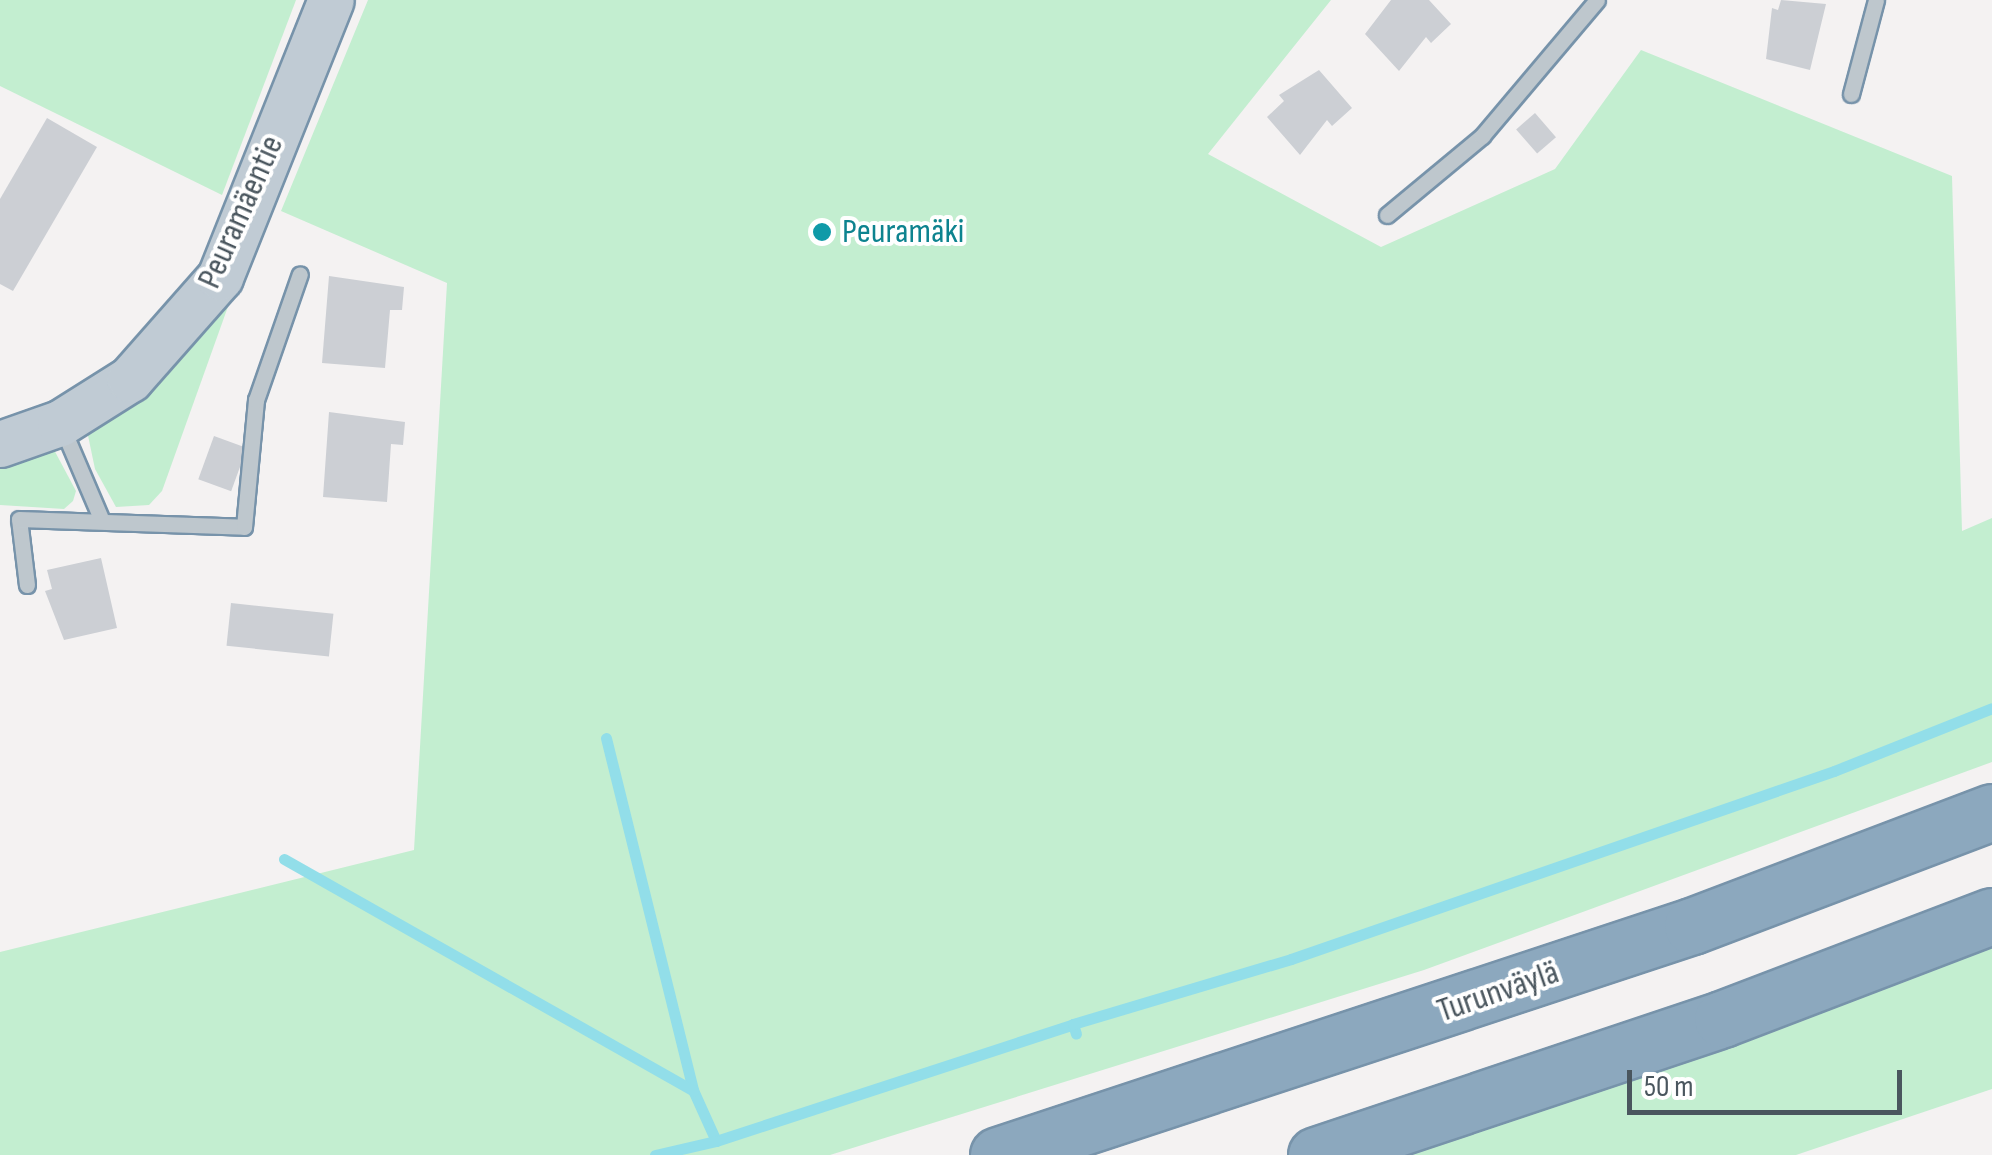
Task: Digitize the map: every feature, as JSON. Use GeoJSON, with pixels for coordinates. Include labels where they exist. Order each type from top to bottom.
{"type":"FeatureCollection","features":[{"type":"Feature","properties":{"kind":"highway","name":"Turunväylä"},"geometry":{"type":"LineString","coordinates":[[998,1155],[1656,938],[1992,812]]}},
{"type":"Feature","properties":{"kind":"highway"},"geometry":{"type":"LineString","coordinates":[[1316,1155],[1722,1019],[1992,916]]}},
{"type":"Feature","properties":{"kind":"street","name":"Peuramäentie"},"geometry":{"type":"LineString","coordinates":[[0,444],[60,423],[130,379],[220,277],[331,0]]}},
{"type":"Feature","properties":{"kind":"lane"},"geometry":{"type":"LineString","coordinates":[[1387,214],[1482,136],[1597,0]]}},
{"type":"Feature","properties":{"kind":"lane"},"geometry":{"type":"LineString","coordinates":[[1851,94],[1876,0]]}},
{"type":"Feature","properties":{"kind":"lane"},"geometry":{"type":"LineString","coordinates":[[27,586],[18,519],[244,527],[256,400],[300,274]]}},
{"type":"Feature","properties":{"kind":"lane"},"geometry":{"type":"LineString","coordinates":[[60,423],[102,521]]}},
{"type":"Feature","properties":{"kind":"green space"},"geometry":{"type":"Polygon","coordinates":[[[0,0],[296,0],[222,195],[0,86],[0,0]]]}},
{"type":"Feature","properties":{"kind":"green space"},"geometry":{"type":"Polygon","coordinates":[[[368,0],[1331,0],[1208,154],[1381,247],[1555,169],[1641,50],[1952,176],[1962,531],[1992,518],[1992,762],[1424,970],[830,1155],[0,1155],[0,952],[414,850],[447,283],[281,211],[368,0]]]}},
{"type":"Feature","properties":{"kind":"green space"},"geometry":{"type":"Polygon","coordinates":[[[235,287],[162,491],[149,505],[116,507],[95,469],[86,426],[235,287]]]}},
{"type":"Feature","properties":{"kind":"green space"},"geometry":{"type":"Polygon","coordinates":[[[52,446],[76,491],[73,501],[64,509],[0,505],[0,469],[52,446]]]}},
{"type":"Feature","properties":{"kind":"green space"},"geometry":{"type":"Polygon","coordinates":[[[1992,942],[1992,1089],[1796,1155],[1393,1155],[1992,942]]]}},
{"type":"Feature","properties":{"kind":"building"},"geometry":{"type":"Polygon","coordinates":[[[1391,0],[1429,0],[1451,24],[1431,43],[1426,37],[1399,71],[1365,34],[1391,0]]]}},
{"type":"Feature","properties":{"kind":"building"},"geometry":{"type":"Polygon","coordinates":[[[1781,0],[1826,4],[1810,70],[1766,59],[1772,8],[1778,10],[1781,0]]]}},
{"type":"Feature","properties":{"kind":"building"},"geometry":{"type":"Polygon","coordinates":[[[1319,70],[1352,108],[1332,126],[1327,120],[1300,155],[1267,117],[1284,101],[1279,95],[1319,70]]]}},
{"type":"Feature","properties":{"kind":"building"},"geometry":{"type":"Polygon","coordinates":[[[1535,113],[1556,137],[1537,154],[1516,129],[1535,113]]]}},
{"type":"Feature","properties":{"kind":"building"},"geometry":{"type":"Polygon","coordinates":[[[47,118],[97,147],[13,291],[0,284],[0,199],[47,118]]]}},
{"type":"Feature","properties":{"kind":"building"},"geometry":{"type":"Polygon","coordinates":[[[329,276],[404,287],[402,310],[390,310],[385,368],[322,363],[329,276]]]}},
{"type":"Feature","properties":{"kind":"building"},"geometry":{"type":"Polygon","coordinates":[[[329,412],[405,422],[403,445],[391,444],[387,502],[323,497],[329,412]]]}},
{"type":"Feature","properties":{"kind":"building"},"geometry":{"type":"Polygon","coordinates":[[[214,436],[247,448],[231,491],[198,479],[214,436]]]}},
{"type":"Feature","properties":{"kind":"building"},"geometry":{"type":"Polygon","coordinates":[[[101,558],[117,628],[64,640],[45,591],[52,589],[47,570],[101,558]]]}},
{"type":"Feature","properties":{"kind":"building"},"geometry":{"type":"Polygon","coordinates":[[[231,603],[333,614],[329,657],[227,646],[231,603]]]}},
{"type":"Feature","properties":{"kind":"waterway"},"geometry":{"type":"LineString","coordinates":[[1073,1024],[1291,959],[1834,771],[1992,708]]}},
{"type":"Feature","properties":{"kind":"waterway"},"geometry":{"type":"LineString","coordinates":[[606,738],[693,1090],[716,1141],[1073,1024],[1076,1034]]}},
{"type":"Feature","properties":{"kind":"waterway"},"geometry":{"type":"LineString","coordinates":[[284,859],[693,1090]]}},
{"type":"Feature","properties":{"kind":"waterway"},"geometry":{"type":"LineString","coordinates":[[655,1155],[716,1141]]}},
{"type":"Feature","properties":{"kind":"place","name":"Peuramäki"},"geometry":{"type":"Point","coordinates":[822,232]}}]}
